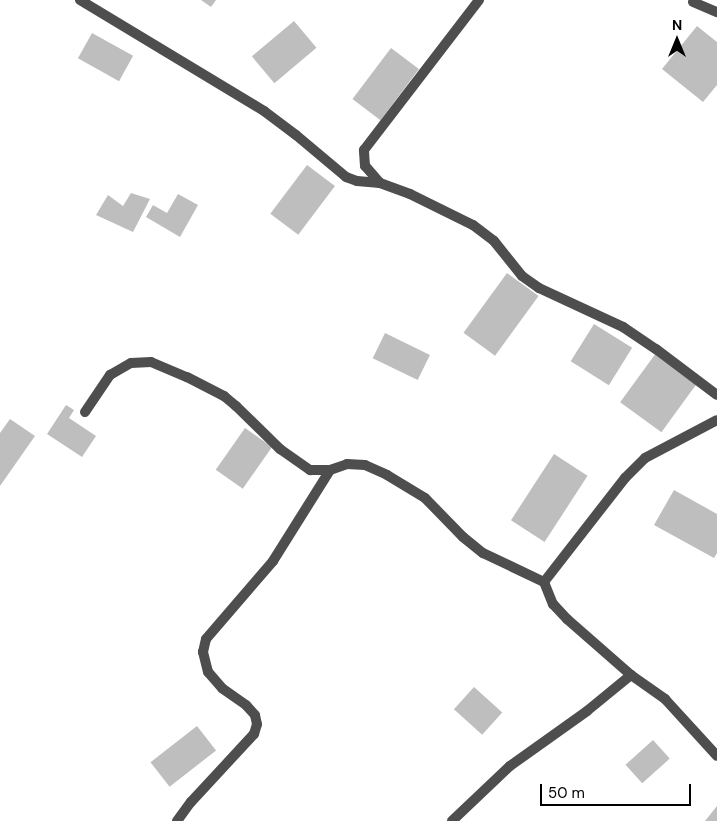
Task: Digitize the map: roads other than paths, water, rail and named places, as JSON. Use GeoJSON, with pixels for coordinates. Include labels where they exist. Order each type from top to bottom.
{"type":"FeatureCollection","features":[{"type":"Feature","properties":{"kind":"street"},"geometry":{"type":"LineString","coordinates":[[80,0],[264,112],[296,135],[346,177],[380,183],[410,194],[473,226],[494,241],[522,276],[539,288],[623,327],[656,348],[717,395]]}},
{"type":"Feature","properties":{"kind":"street"},"geometry":{"type":"LineString","coordinates":[[380,183],[365,166],[364,150],[479,0]]}},
{"type":"Feature","properties":{"kind":"street"},"geometry":{"type":"LineString","coordinates":[[693,2],[717,12]]}},
{"type":"Feature","properties":{"kind":"street"},"geometry":{"type":"LineString","coordinates":[[85,412],[110,375],[130,363],[151,362],[188,377],[224,396],[280,450],[310,470],[330,470],[347,464],[365,464],[387,475],[425,498],[451,522],[463,537],[483,553],[544,582],[553,604],[631,675],[665,699],[717,756]]}},
{"type":"Feature","properties":{"kind":"street"},"geometry":{"type":"LineString","coordinates":[[544,582],[625,478],[646,458],[717,420]]}},
{"type":"Feature","properties":{"kind":"street"},"geometry":{"type":"LineString","coordinates":[[177,821],[254,734],[257,724],[255,715],[251,710],[222,688],[208,672],[202,652],[206,639],[273,561],[319,491],[330,470]]}},
{"type":"Feature","properties":{"kind":"street"},"geometry":{"type":"LineString","coordinates":[[452,821],[510,766],[586,711],[631,675]]}}]}
